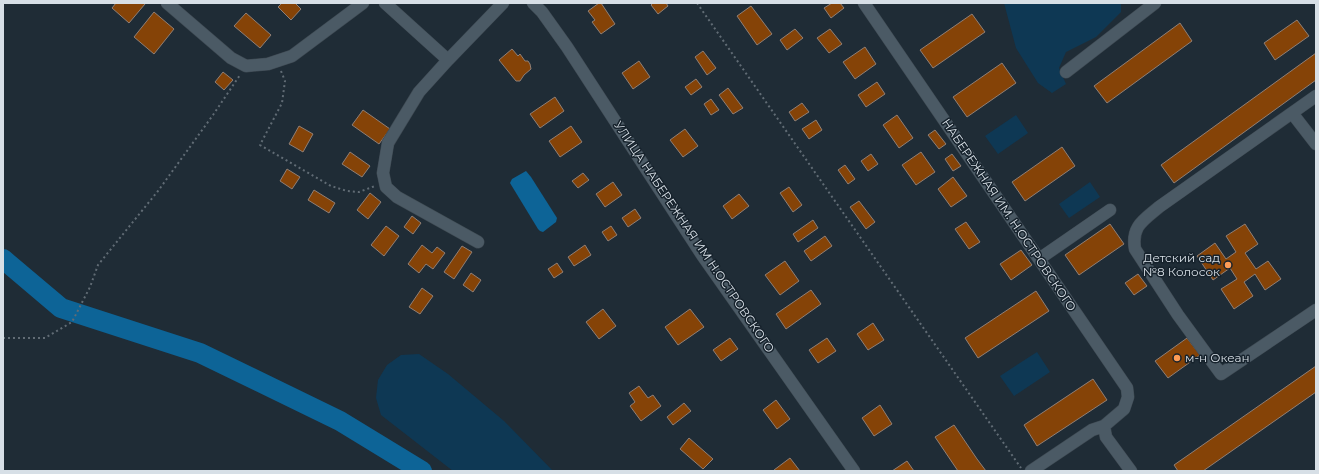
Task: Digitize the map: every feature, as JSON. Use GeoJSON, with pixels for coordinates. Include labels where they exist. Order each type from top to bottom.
{"type":"FeatureCollection","features":[{"type":"Feature","properties":{"kind":"street"},"geometry":{"type":"LineString","coordinates":[[167,3],[231,58],[246,66],[268,64],[292,56],[363,3]]}},
{"type":"Feature","properties":{"kind":"street"},"geometry":{"type":"LineString","coordinates":[[385,3],[448,60]]}},
{"type":"Feature","properties":{"kind":"street"},"geometry":{"type":"LineString","coordinates":[[478,242],[397,197],[386,187],[383,173],[388,143],[419,92],[504,3]]}},
{"type":"Feature","properties":{"kind":"street","name":"УЛИЦА НАБЕРЕЖНАЯ ИМ Н.ОСТРОВСКОГО"},"geometry":{"type":"LineString","coordinates":[[533,3],[542,12],[567,47],[702,255],[854,471]]}},
{"type":"Feature","properties":{"kind":"street","name":"НАБЕРЕЖНАЯ ИМ. Н.ОСТРОВСКОГО"},"geometry":{"type":"LineString","coordinates":[[864,3],[1127,388],[1128,397],[1124,409],[1104,426],[1092,430],[1031,471]]}},
{"type":"Feature","properties":{"kind":"street"},"geometry":{"type":"LineString","coordinates":[[1066,72],[1155,3]]}},
{"type":"Feature","properties":{"kind":"street"},"geometry":{"type":"LineString","coordinates":[[1316,96],[1159,206],[1138,225],[1134,233],[1135,249],[1178,315],[1221,374],[1316,310]]}},
{"type":"Feature","properties":{"kind":"street"},"geometry":{"type":"LineString","coordinates":[[1292,113],[1316,144]]}},
{"type":"Feature","properties":{"kind":"street"},"geometry":{"type":"LineString","coordinates":[[1039,259],[1110,210]]}},
{"type":"Feature","properties":{"kind":"street"},"geometry":{"type":"LineString","coordinates":[[1104,426],[1106,437],[1131,471]]}},
{"type":"Feature","properties":{"kind":"path"},"geometry":{"type":"LineString","coordinates":[[697,3],[1024,471]]}},
{"type":"Feature","properties":{"kind":"path"},"geometry":{"type":"LineString","coordinates":[[277,61],[285,81],[282,103],[260,145],[331,186],[347,192],[359,192],[385,181]]}},
{"type":"Feature","properties":{"kind":"path"},"geometry":{"type":"LineString","coordinates":[[3,338],[45,338],[72,322],[90,287],[98,265],[158,191],[213,115],[246,66]]}},
{"type":"Feature","properties":{"kind":"shaded area"},"geometry":{"type":"Polygon","coordinates":[[[1004,3],[1121,3],[1121,12],[1096,37],[1066,52],[1059,68],[1066,84],[1052,93],[1038,83],[1016,48],[1004,3]]]}},
{"type":"Feature","properties":{"kind":"shaded area"},"geometry":{"type":"Polygon","coordinates":[[[1016,115],[1028,133],[998,154],[985,136],[1016,115]]]}},
{"type":"Feature","properties":{"kind":"shaded area"},"geometry":{"type":"Polygon","coordinates":[[[526,171],[557,218],[556,222],[543,232],[538,229],[510,183],[512,179],[526,171]]]}},
{"type":"Feature","properties":{"kind":"shaded area"},"geometry":{"type":"Polygon","coordinates":[[[1090,182],[1100,197],[1069,218],[1059,204],[1090,182]]]}},
{"type":"Feature","properties":{"kind":"shaded area"},"geometry":{"type":"Polygon","coordinates":[[[1037,352],[1050,372],[1014,396],[1000,376],[1037,352]]]}},
{"type":"Feature","properties":{"kind":"shaded area"},"geometry":{"type":"Polygon","coordinates":[[[419,354],[448,374],[504,421],[553,471],[453,471],[381,415],[376,398],[378,380],[387,365],[401,355],[419,354]]]}},
{"type":"Feature","properties":{"kind":"building"},"geometry":{"type":"Polygon","coordinates":[[[116,3],[145,4],[129,23],[112,8],[116,3]]]}},
{"type":"Feature","properties":{"kind":"building"},"geometry":{"type":"Polygon","coordinates":[[[282,3],[295,3],[301,9],[291,20],[278,7],[282,3]]]}},
{"type":"Feature","properties":{"kind":"building"},"geometry":{"type":"Polygon","coordinates":[[[601,3],[615,24],[601,34],[592,22],[595,20],[588,11],[601,3]]]}},
{"type":"Feature","properties":{"kind":"building"},"geometry":{"type":"Polygon","coordinates":[[[653,3],[666,3],[668,6],[658,14],[651,5],[653,3]]]}},
{"type":"Feature","properties":{"kind":"building"},"geometry":{"type":"Polygon","coordinates":[[[832,3],[840,3],[844,8],[831,18],[824,8],[832,3]]]}},
{"type":"Feature","properties":{"kind":"building"},"geometry":{"type":"Polygon","coordinates":[[[751,6],[772,34],[757,45],[737,16],[751,6]]]}},
{"type":"Feature","properties":{"kind":"building"},"geometry":{"type":"Polygon","coordinates":[[[154,12],[174,29],[154,54],[134,37],[154,12]]]}},
{"type":"Feature","properties":{"kind":"building"},"geometry":{"type":"Polygon","coordinates":[[[246,13],[271,35],[260,48],[234,26],[246,13]]]}},
{"type":"Feature","properties":{"kind":"building"},"geometry":{"type":"Polygon","coordinates":[[[972,14],[985,32],[933,68],[920,50],[972,14]]]}},
{"type":"Feature","properties":{"kind":"building"},"geometry":{"type":"Polygon","coordinates":[[[1297,20],[1309,36],[1275,60],[1264,43],[1297,20]]]}},
{"type":"Feature","properties":{"kind":"building"},"geometry":{"type":"Polygon","coordinates":[[[1180,23],[1192,41],[1107,103],[1094,86],[1180,23]]]}},
{"type":"Feature","properties":{"kind":"building"},"geometry":{"type":"Polygon","coordinates":[[[795,29],[803,38],[787,50],[780,40],[795,29]]]}},
{"type":"Feature","properties":{"kind":"building"},"geometry":{"type":"Polygon","coordinates":[[[830,29],[842,44],[829,53],[817,38],[830,29]]]}},
{"type":"Feature","properties":{"kind":"building"},"geometry":{"type":"Polygon","coordinates":[[[865,47],[876,64],[855,79],[843,62],[865,47]]]}},
{"type":"Feature","properties":{"kind":"building"},"geometry":{"type":"Polygon","coordinates":[[[512,49],[518,56],[520,54],[525,61],[528,61],[530,64],[531,69],[520,81],[516,81],[499,60],[512,49]]]}},
{"type":"Feature","properties":{"kind":"building"},"geometry":{"type":"Polygon","coordinates":[[[703,51],[716,68],[707,75],[695,57],[703,51]]]}},
{"type":"Feature","properties":{"kind":"building"},"geometry":{"type":"Polygon","coordinates":[[[1316,53],[1316,80],[1174,183],[1161,165],[1316,53]]]}},
{"type":"Feature","properties":{"kind":"building"},"geometry":{"type":"Polygon","coordinates":[[[639,61],[650,77],[633,89],[622,73],[639,61]]]}},
{"type":"Feature","properties":{"kind":"building"},"geometry":{"type":"Polygon","coordinates":[[[1002,63],[1016,83],[967,117],[953,97],[1002,63]]]}},
{"type":"Feature","properties":{"kind":"building"},"geometry":{"type":"Polygon","coordinates":[[[223,72],[233,80],[224,90],[215,82],[223,72]]]}},
{"type":"Feature","properties":{"kind":"building"},"geometry":{"type":"Polygon","coordinates":[[[696,79],[702,87],[691,95],[685,87],[696,79]]]}},
{"type":"Feature","properties":{"kind":"building"},"geometry":{"type":"Polygon","coordinates":[[[877,82],[885,94],[866,107],[858,95],[877,82]]]}},
{"type":"Feature","properties":{"kind":"building"},"geometry":{"type":"Polygon","coordinates":[[[728,88],[743,108],[733,114],[719,95],[728,88]]]}},
{"type":"Feature","properties":{"kind":"building"},"geometry":{"type":"Polygon","coordinates":[[[555,97],[564,111],[540,128],[530,114],[555,97]]]}},
{"type":"Feature","properties":{"kind":"building"},"geometry":{"type":"Polygon","coordinates":[[[711,99],[719,110],[711,115],[704,104],[711,99]]]}},
{"type":"Feature","properties":{"kind":"building"},"geometry":{"type":"Polygon","coordinates":[[[802,103],[809,112],[795,121],[789,112],[802,103]]]}},
{"type":"Feature","properties":{"kind":"building"},"geometry":{"type":"Polygon","coordinates":[[[363,110],[390,129],[379,144],[352,125],[363,110]]]}},
{"type":"Feature","properties":{"kind":"building"},"geometry":{"type":"Polygon","coordinates":[[[897,115],[913,138],[899,148],[883,125],[897,115]]]}},
{"type":"Feature","properties":{"kind":"building"},"geometry":{"type":"Polygon","coordinates":[[[816,120],[822,130],[809,139],[802,129],[816,120]]]}},
{"type":"Feature","properties":{"kind":"building"},"geometry":{"type":"Polygon","coordinates":[[[299,126],[313,134],[303,152],[289,144],[299,126]]]}},
{"type":"Feature","properties":{"kind":"building"},"geometry":{"type":"Polygon","coordinates":[[[571,126],[582,142],[560,157],[549,141],[571,126]]]}},
{"type":"Feature","properties":{"kind":"building"},"geometry":{"type":"Polygon","coordinates":[[[685,129],[698,146],[683,157],[670,140],[685,129]]]}},
{"type":"Feature","properties":{"kind":"building"},"geometry":{"type":"Polygon","coordinates":[[[935,130],[946,144],[939,149],[928,135],[935,130]]]}},
{"type":"Feature","properties":{"kind":"building"},"geometry":{"type":"Polygon","coordinates":[[[1062,147],[1075,166],[1025,201],[1012,182],[1062,147]]]}},
{"type":"Feature","properties":{"kind":"building"},"geometry":{"type":"Polygon","coordinates":[[[350,152],[370,166],[362,177],[342,164],[350,152]]]}},
{"type":"Feature","properties":{"kind":"building"},"geometry":{"type":"Polygon","coordinates":[[[921,152],[935,172],[916,185],[902,165],[921,152]]]}},
{"type":"Feature","properties":{"kind":"building"},"geometry":{"type":"Polygon","coordinates":[[[871,154],[878,164],[868,171],[861,161],[871,154]]]}},
{"type":"Feature","properties":{"kind":"building"},"geometry":{"type":"Polygon","coordinates":[[[952,154],[961,166],[953,171],[945,159],[952,154]]]}},
{"type":"Feature","properties":{"kind":"building"},"geometry":{"type":"Polygon","coordinates":[[[845,165],[855,179],[848,184],[838,170],[845,165]]]}},
{"type":"Feature","properties":{"kind":"building"},"geometry":{"type":"Polygon","coordinates":[[[287,169],[300,177],[292,189],[280,181],[287,169]]]}},
{"type":"Feature","properties":{"kind":"building"},"geometry":{"type":"Polygon","coordinates":[[[583,173],[589,180],[578,188],[572,181],[583,173]]]}},
{"type":"Feature","properties":{"kind":"building"},"geometry":{"type":"Polygon","coordinates":[[[953,177],[967,196],[951,207],[938,189],[953,177]]]}},
{"type":"Feature","properties":{"kind":"building"},"geometry":{"type":"Polygon","coordinates":[[[613,182],[622,195],[605,207],[596,194],[613,182]]]}},
{"type":"Feature","properties":{"kind":"building"},"geometry":{"type":"Polygon","coordinates":[[[789,187],[802,205],[793,212],[780,193],[789,187]]]}},
{"type":"Feature","properties":{"kind":"building"},"geometry":{"type":"Polygon","coordinates":[[[314,190],[335,203],[329,213],[308,200],[314,190]]]}},
{"type":"Feature","properties":{"kind":"building"},"geometry":{"type":"Polygon","coordinates":[[[370,193],[381,202],[368,219],[357,210],[370,193]]]}},
{"type":"Feature","properties":{"kind":"building"},"geometry":{"type":"Polygon","coordinates":[[[739,194],[749,206],[732,219],[723,206],[739,194]]]}},
{"type":"Feature","properties":{"kind":"building"},"geometry":{"type":"Polygon","coordinates":[[[859,201],[875,222],[866,229],[850,207],[859,201]]]}},
{"type":"Feature","properties":{"kind":"building"},"geometry":{"type":"Polygon","coordinates":[[[635,209],[641,218],[628,227],[622,218],[635,209]]]}},
{"type":"Feature","properties":{"kind":"building"},"geometry":{"type":"Polygon","coordinates":[[[412,216],[421,223],[413,234],[404,227],[412,216]]]}},
{"type":"Feature","properties":{"kind":"building"},"geometry":{"type":"Polygon","coordinates":[[[813,220],[818,228],[798,242],[793,234],[813,220]]]}},
{"type":"Feature","properties":{"kind":"building"},"geometry":{"type":"Polygon","coordinates":[[[966,222],[980,242],[969,249],[955,229],[966,222]]]}},
{"type":"Feature","properties":{"kind":"building"},"geometry":{"type":"Polygon","coordinates":[[[1110,224],[1124,244],[1079,275],[1065,255],[1110,224]]]}},
{"type":"Feature","properties":{"kind":"building","name":"Детский сад №8 Колосок"},"geometry":{"type":"Polygon","coordinates":[[[1245,224],[1258,244],[1245,253],[1256,269],[1268,261],[1281,279],[1265,290],[1255,274],[1244,282],[1253,296],[1234,309],[1221,289],[1237,279],[1230,268],[1213,280],[1197,256],[1215,243],[1226,259],[1236,252],[1226,236],[1245,224]]]}},
{"type":"Feature","properties":{"kind":"building"},"geometry":{"type":"Polygon","coordinates":[[[386,226],[399,236],[384,256],[371,245],[386,226]]]}},
{"type":"Feature","properties":{"kind":"building"},"geometry":{"type":"Polygon","coordinates":[[[611,226],[617,235],[608,241],[602,232],[611,226]]]}},
{"type":"Feature","properties":{"kind":"building"},"geometry":{"type":"Polygon","coordinates":[[[825,236],[832,246],[811,261],[804,251],[825,236]]]}},
{"type":"Feature","properties":{"kind":"building"},"geometry":{"type":"Polygon","coordinates":[[[422,245],[432,253],[437,247],[445,253],[433,269],[426,264],[419,273],[408,264],[422,245]]]}},
{"type":"Feature","properties":{"kind":"building"},"geometry":{"type":"Polygon","coordinates":[[[585,245],[591,255],[574,266],[568,257],[585,245]]]}},
{"type":"Feature","properties":{"kind":"building"},"geometry":{"type":"Polygon","coordinates":[[[462,246],[472,252],[454,279],[444,272],[462,246]]]}},
{"type":"Feature","properties":{"kind":"building"},"geometry":{"type":"Polygon","coordinates":[[[1021,250],[1032,265],[1011,280],[1000,264],[1021,250]]]}},
{"type":"Feature","properties":{"kind":"building"},"geometry":{"type":"Polygon","coordinates":[[[785,261],[799,281],[780,295],[765,275],[785,261]]]}},
{"type":"Feature","properties":{"kind":"building"},"geometry":{"type":"Polygon","coordinates":[[[557,263],[563,272],[554,278],[548,269],[557,263]]]}},
{"type":"Feature","properties":{"kind":"building"},"geometry":{"type":"Polygon","coordinates":[[[471,273],[481,280],[473,292],[463,285],[471,273]]]}},
{"type":"Feature","properties":{"kind":"building"},"geometry":{"type":"Polygon","coordinates":[[[1138,274],[1147,286],[1134,295],[1125,283],[1138,274]]]}},
{"type":"Feature","properties":{"kind":"building"},"geometry":{"type":"Polygon","coordinates":[[[422,288],[433,296],[420,314],[409,307],[422,288]]]}},
{"type":"Feature","properties":{"kind":"building"},"geometry":{"type":"Polygon","coordinates":[[[811,290],[821,304],[786,329],[776,314],[811,290]]]}},
{"type":"Feature","properties":{"kind":"building"},"geometry":{"type":"Polygon","coordinates":[[[1036,291],[1049,311],[978,358],[965,338],[1036,291]]]}},
{"type":"Feature","properties":{"kind":"building"},"geometry":{"type":"Polygon","coordinates":[[[603,309],[616,326],[599,339],[586,322],[603,309]]]}},
{"type":"Feature","properties":{"kind":"building"},"geometry":{"type":"Polygon","coordinates":[[[690,309],[704,327],[678,345],[665,327],[690,309]]]}},
{"type":"Feature","properties":{"kind":"building"},"geometry":{"type":"Polygon","coordinates":[[[873,323],[884,340],[868,350],[857,334],[873,323]]]}},
{"type":"Feature","properties":{"kind":"building"},"geometry":{"type":"Polygon","coordinates":[[[730,338],[738,349],[721,361],[713,350],[730,338]]]}},
{"type":"Feature","properties":{"kind":"building"},"geometry":{"type":"Polygon","coordinates":[[[827,338],[836,351],[818,363],[809,350],[827,338]]]}},
{"type":"Feature","properties":{"kind":"building","name":"м-н Океан"},"geometry":{"type":"Polygon","coordinates":[[[1187,338],[1200,355],[1168,378],[1155,361],[1187,338]]]}},
{"type":"Feature","properties":{"kind":"building"},"geometry":{"type":"Polygon","coordinates":[[[1316,366],[1316,392],[1203,471],[1178,471],[1174,465],[1316,366]]]}},
{"type":"Feature","properties":{"kind":"building"},"geometry":{"type":"Polygon","coordinates":[[[1093,379],[1107,400],[1037,446],[1024,425],[1093,379]]]}},
{"type":"Feature","properties":{"kind":"building"},"geometry":{"type":"Polygon","coordinates":[[[639,386],[648,398],[653,395],[661,406],[641,421],[630,406],[635,402],[629,393],[639,386]]]}},
{"type":"Feature","properties":{"kind":"building"},"geometry":{"type":"Polygon","coordinates":[[[776,400],[790,419],[777,429],[763,410],[776,400]]]}},
{"type":"Feature","properties":{"kind":"building"},"geometry":{"type":"Polygon","coordinates":[[[684,403],[691,411],[673,425],[667,417],[684,403]]]}},
{"type":"Feature","properties":{"kind":"building"},"geometry":{"type":"Polygon","coordinates":[[[880,405],[892,424],[874,436],[862,418],[880,405]]]}},
{"type":"Feature","properties":{"kind":"building"},"geometry":{"type":"Polygon","coordinates":[[[954,425],[986,471],[958,471],[935,437],[954,425]]]}},
{"type":"Feature","properties":{"kind":"building"},"geometry":{"type":"Polygon","coordinates":[[[689,438],[713,459],[703,469],[680,449],[689,438]]]}},
{"type":"Feature","properties":{"kind":"building"},"geometry":{"type":"Polygon","coordinates":[[[790,458],[800,471],[774,471],[774,470],[790,458]]]}},
{"type":"Feature","properties":{"kind":"building"},"geometry":{"type":"Polygon","coordinates":[[[907,461],[914,471],[892,471],[907,461]]]}},
{"type":"Feature","properties":{"kind":"waterway"},"geometry":{"type":"LineString","coordinates":[[3,259],[61,308],[200,353],[340,421],[422,471]]}},
{"type":"Feature","properties":{"kind":"place","name":"Детский сад №8 Колосок"},"geometry":{"type":"Point","coordinates":[1228,265]}},
{"type":"Feature","properties":{"kind":"place","name":"м-н Океан"},"geometry":{"type":"Point","coordinates":[1177,358]}}]}
